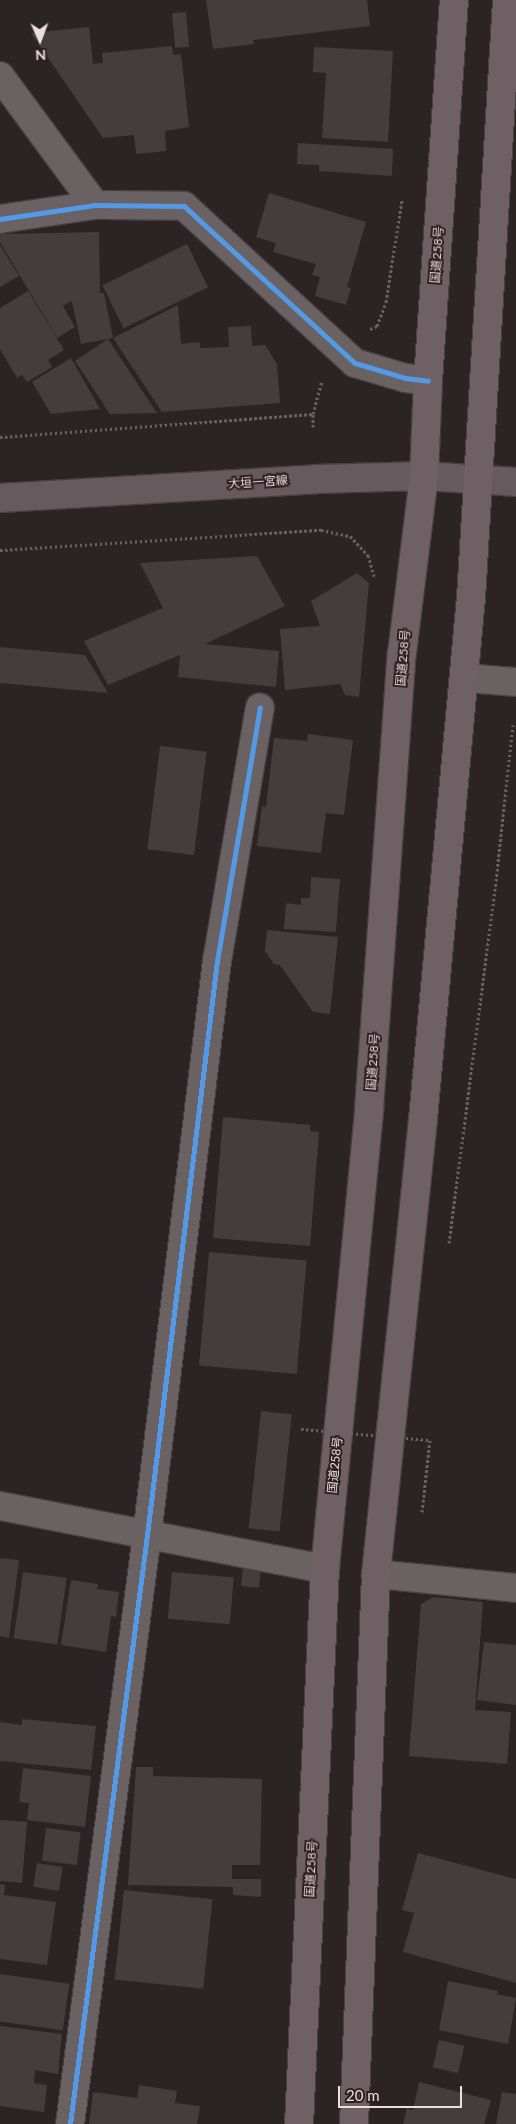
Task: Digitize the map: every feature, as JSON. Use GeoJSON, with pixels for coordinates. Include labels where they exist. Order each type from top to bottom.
{"type":"FeatureCollection","features":[{"type":"Feature","properties":{"kind":"highway","name":"国道258号"},"geometry":{"type":"LineString","coordinates":[[299,2124],[325,1569],[369,1109],[402,653],[424,476],[428,381],[454,0]]}},
{"type":"Feature","properties":{"kind":"highway"},"geometry":{"type":"LineString","coordinates":[[354,2124],[376,1574],[423,1119],[465,678],[480,479],[507,0]]}},
{"type":"Feature","properties":{"kind":"main road","name":"大垣一宮線"},"geometry":{"type":"LineString","coordinates":[[0,498],[316,479],[424,476],[516,482]]}},
{"type":"Feature","properties":{"kind":"street"},"geometry":{"type":"LineString","coordinates":[[0,76],[94,205]]}},
{"type":"Feature","properties":{"kind":"street"},"geometry":{"type":"LineString","coordinates":[[0,219],[94,205],[184,206],[355,363],[404,378],[428,381]]}},
{"type":"Feature","properties":{"kind":"street"},"geometry":{"type":"LineString","coordinates":[[465,678],[516,682]]}},
{"type":"Feature","properties":{"kind":"street"},"geometry":{"type":"LineString","coordinates":[[70,2124],[147,1535],[217,961],[260,708]]}},
{"type":"Feature","properties":{"kind":"street"},"geometry":{"type":"LineString","coordinates":[[0,1506],[325,1569]]}},
{"type":"Feature","properties":{"kind":"street"},"geometry":{"type":"LineString","coordinates":[[376,1574],[516,1588]]}},
{"type":"Feature","properties":{"kind":"path"},"geometry":{"type":"LineString","coordinates":[[362,332],[377,326],[386,302],[403,195]]}},
{"type":"Feature","properties":{"kind":"path"},"geometry":{"type":"LineString","coordinates":[[313,427],[313,414],[324,376]]}},
{"type":"Feature","properties":{"kind":"path"},"geometry":{"type":"LineString","coordinates":[[0,437],[313,414]]}},
{"type":"Feature","properties":{"kind":"path"},"geometry":{"type":"LineString","coordinates":[[0,550],[321,530],[350,536],[368,555],[376,582]]}},
{"type":"Feature","properties":{"kind":"path"},"geometry":{"type":"LineString","coordinates":[[449,1244],[496,880],[513,725]]}},
{"type":"Feature","properties":{"kind":"path"},"geometry":{"type":"LineString","coordinates":[[308,1437],[309,1428]]}},
{"type":"Feature","properties":{"kind":"path"},"geometry":{"type":"LineString","coordinates":[[301,1429],[430,1440],[422,1512],[419,1522]]}},
{"type":"Feature","properties":{"kind":"path"},"geometry":{"type":"LineString","coordinates":[[423,1441],[424,1431]]}},
{"type":"Feature","properties":{"kind":"path"},"geometry":{"type":"LineString","coordinates":[[414,1510],[422,1512]]}},
{"type":"Feature","properties":{"kind":"building"},"geometry":{"type":"Polygon","coordinates":[[[206,0],[367,0],[370,26],[253,40],[254,44],[213,49],[206,0]]]}},
{"type":"Feature","properties":{"kind":"building"},"geometry":{"type":"Polygon","coordinates":[[[186,12],[189,47],[175,48],[172,13],[186,12]]]}},
{"type":"Feature","properties":{"kind":"building"},"geometry":{"type":"Polygon","coordinates":[[[89,27],[93,64],[103,63],[102,53],[172,46],[173,55],[181,54],[189,127],[165,131],[166,151],[136,154],[134,135],[103,138],[31,33],[89,27]]]}},
{"type":"Feature","properties":{"kind":"building"},"geometry":{"type":"Polygon","coordinates":[[[314,47],[393,51],[388,142],[322,138],[326,73],[313,72],[314,47]]]}},
{"type":"Feature","properties":{"kind":"building"},"geometry":{"type":"Polygon","coordinates":[[[298,143],[393,149],[392,176],[319,171],[319,165],[297,164],[298,143]]]}},
{"type":"Feature","properties":{"kind":"building"},"geometry":{"type":"Polygon","coordinates":[[[269,193],[366,222],[347,287],[351,288],[346,305],[315,296],[320,277],[312,275],[316,264],[273,252],[276,243],[256,237],[269,193]]]}},
{"type":"Feature","properties":{"kind":"building"},"geometry":{"type":"Polygon","coordinates":[[[99,232],[100,293],[104,293],[113,338],[81,344],[72,301],[63,306],[75,327],[57,338],[0,242],[0,234],[99,232]]]}},
{"type":"Feature","properties":{"kind":"building"},"geometry":{"type":"Polygon","coordinates":[[[187,244],[208,287],[124,328],[103,285],[187,244]]]}},
{"type":"Feature","properties":{"kind":"building"},"geometry":{"type":"Polygon","coordinates":[[[0,245],[19,276],[0,287],[0,245]]]}},
{"type":"Feature","properties":{"kind":"building"},"geometry":{"type":"Polygon","coordinates":[[[28,291],[64,350],[48,360],[52,367],[27,382],[22,375],[17,378],[0,349],[0,308],[28,291]]]}},
{"type":"Feature","properties":{"kind":"building"},"geometry":{"type":"Polygon","coordinates":[[[178,305],[181,344],[200,342],[200,348],[229,347],[228,327],[251,326],[252,346],[265,345],[277,364],[280,403],[162,412],[113,338],[178,305]]]}},
{"type":"Feature","properties":{"kind":"building"},"geometry":{"type":"Polygon","coordinates":[[[108,339],[157,413],[110,414],[75,361],[108,339]]]}},
{"type":"Feature","properties":{"kind":"building"},"geometry":{"type":"Polygon","coordinates":[[[71,358],[100,409],[51,414],[32,382],[71,358]]]}},
{"type":"Feature","properties":{"kind":"building"},"geometry":{"type":"Polygon","coordinates":[[[257,556],[285,606],[205,644],[279,651],[276,687],[178,677],[180,655],[108,685],[84,641],[163,608],[140,563],[257,556]]]}},
{"type":"Feature","properties":{"kind":"building"},"geometry":{"type":"Polygon","coordinates":[[[357,573],[369,583],[359,697],[345,695],[340,684],[285,690],[280,629],[320,626],[311,601],[357,573]]]}},
{"type":"Feature","properties":{"kind":"building"},"geometry":{"type":"Polygon","coordinates":[[[0,647],[85,655],[108,693],[0,683],[0,647]]]}},
{"type":"Feature","properties":{"kind":"building"},"geometry":{"type":"Polygon","coordinates":[[[308,734],[353,740],[344,815],[326,813],[321,853],[257,846],[262,806],[266,807],[274,738],[307,741],[308,734]]]}},
{"type":"Feature","properties":{"kind":"building"},"geometry":{"type":"Polygon","coordinates":[[[160,746],[207,752],[194,855],[147,849],[160,746]]]}},
{"type":"Feature","properties":{"kind":"building"},"geometry":{"type":"Polygon","coordinates":[[[311,877],[340,879],[336,932],[284,929],[286,903],[301,905],[301,898],[310,898],[311,877]]]}},
{"type":"Feature","properties":{"kind":"building"},"geometry":{"type":"Polygon","coordinates":[[[267,930],[338,937],[330,1014],[313,1012],[280,965],[274,964],[265,951],[267,930]]]}},
{"type":"Feature","properties":{"kind":"building"},"geometry":{"type":"Polygon","coordinates":[[[223,1117],[310,1125],[310,1131],[319,1132],[310,1246],[213,1238],[223,1117]]]}},
{"type":"Feature","properties":{"kind":"building"},"geometry":{"type":"Polygon","coordinates":[[[209,1252],[307,1261],[297,1374],[199,1366],[209,1252]]]}},
{"type":"Feature","properties":{"kind":"building"},"geometry":{"type":"Polygon","coordinates":[[[261,1411],[292,1414],[279,1532],[249,1528],[261,1411]]]}},
{"type":"Feature","properties":{"kind":"building"},"geometry":{"type":"Polygon","coordinates":[[[0,1558],[19,1560],[9,1638],[0,1636],[0,1558]]]}},
{"type":"Feature","properties":{"kind":"building"},"geometry":{"type":"Polygon","coordinates":[[[243,1568],[261,1570],[259,1588],[241,1586],[243,1568]]]}},
{"type":"Feature","properties":{"kind":"building"},"geometry":{"type":"Polygon","coordinates":[[[23,1572],[67,1578],[57,1644],[14,1638],[23,1572]]]}},
{"type":"Feature","properties":{"kind":"building"},"geometry":{"type":"Polygon","coordinates":[[[172,1572],[234,1577],[230,1624],[168,1619],[172,1572]]]}},
{"type":"Feature","properties":{"kind":"building"},"geometry":{"type":"Polygon","coordinates":[[[71,1580],[98,1584],[97,1589],[119,1592],[116,1617],[111,1616],[106,1652],[61,1645],[71,1580]]]}},
{"type":"Feature","properties":{"kind":"building"},"geometry":{"type":"Polygon","coordinates":[[[433,1597],[483,1602],[475,1710],[511,1712],[507,1764],[409,1756],[421,1604],[433,1597]]]}},
{"type":"Feature","properties":{"kind":"building"},"geometry":{"type":"Polygon","coordinates":[[[484,1642],[516,1645],[516,1705],[477,1700],[484,1642]]]}},
{"type":"Feature","properties":{"kind":"building"},"geometry":{"type":"Polygon","coordinates":[[[22,1719],[96,1726],[91,1770],[0,1761],[0,1722],[22,1725],[22,1719]]]}},
{"type":"Feature","properties":{"kind":"building"},"geometry":{"type":"Polygon","coordinates":[[[136,1767],[153,1767],[153,1776],[262,1779],[260,1865],[232,1865],[232,1879],[261,1879],[261,1897],[233,1895],[233,1887],[128,1885],[136,1767]]]}},
{"type":"Feature","properties":{"kind":"building"},"geometry":{"type":"Polygon","coordinates":[[[23,1768],[91,1776],[85,1827],[27,1820],[29,1803],[19,1802],[23,1768]]]}},
{"type":"Feature","properties":{"kind":"building"},"geometry":{"type":"Polygon","coordinates":[[[0,1820],[27,1822],[22,1883],[0,1881],[0,1820]]]}},
{"type":"Feature","properties":{"kind":"building"},"geometry":{"type":"Polygon","coordinates":[[[46,1828],[81,1832],[77,1865],[42,1861],[46,1828]]]}},
{"type":"Feature","properties":{"kind":"building"},"geometry":{"type":"Polygon","coordinates":[[[418,1853],[516,1879],[516,1983],[403,1952],[414,1913],[402,1910],[418,1853]]]}},
{"type":"Feature","properties":{"kind":"building"},"geometry":{"type":"Polygon","coordinates":[[[37,1863],[63,1867],[59,1891],[33,1887],[37,1863]]]}},
{"type":"Feature","properties":{"kind":"building"},"geometry":{"type":"Polygon","coordinates":[[[0,1884],[5,1885],[4,1895],[56,1902],[47,1965],[0,1959],[0,1884]]]}},
{"type":"Feature","properties":{"kind":"building"},"geometry":{"type":"Polygon","coordinates":[[[124,1890],[213,1899],[203,1989],[115,1980],[124,1890]]]}},
{"type":"Feature","properties":{"kind":"building"},"geometry":{"type":"Polygon","coordinates":[[[0,1974],[69,1984],[63,2030],[0,2021],[0,1974]]]}},
{"type":"Feature","properties":{"kind":"building"},"geometry":{"type":"Polygon","coordinates":[[[448,1981],[498,1991],[497,1994],[516,1998],[508,2044],[439,2030],[448,1981]]]}},
{"type":"Feature","properties":{"kind":"building"},"geometry":{"type":"Polygon","coordinates":[[[0,2026],[62,2034],[58,2074],[35,2070],[34,2083],[47,2085],[44,2112],[0,2106],[0,2026]]]}},
{"type":"Feature","properties":{"kind":"building"},"geometry":{"type":"Polygon","coordinates":[[[439,2040],[464,2046],[458,2073],[433,2067],[439,2040]]]}},
{"type":"Feature","properties":{"kind":"building"},"geometry":{"type":"Polygon","coordinates":[[[419,2082],[491,2100],[484,2124],[403,2124],[407,2108],[413,2110],[419,2082]]]}},
{"type":"Feature","properties":{"kind":"building"},"geometry":{"type":"Polygon","coordinates":[[[139,2085],[177,2091],[175,2103],[200,2106],[197,2124],[89,2124],[93,2092],[137,2098],[139,2085]]]}},
{"type":"Feature","properties":{"kind":"building"},"geometry":{"type":"Polygon","coordinates":[[[502,2092],[516,2094],[516,2124],[496,2124],[502,2092]]]}},
{"type":"Feature","properties":{"kind":"cycle path"},"geometry":{"type":"LineString","coordinates":[[0,219],[95,205],[184,206],[355,363],[405,378],[428,381]]}},
{"type":"Feature","properties":{"kind":"cycle path"},"geometry":{"type":"LineString","coordinates":[[70,2124],[147,1535],[217,961],[260,708]]}}]}
